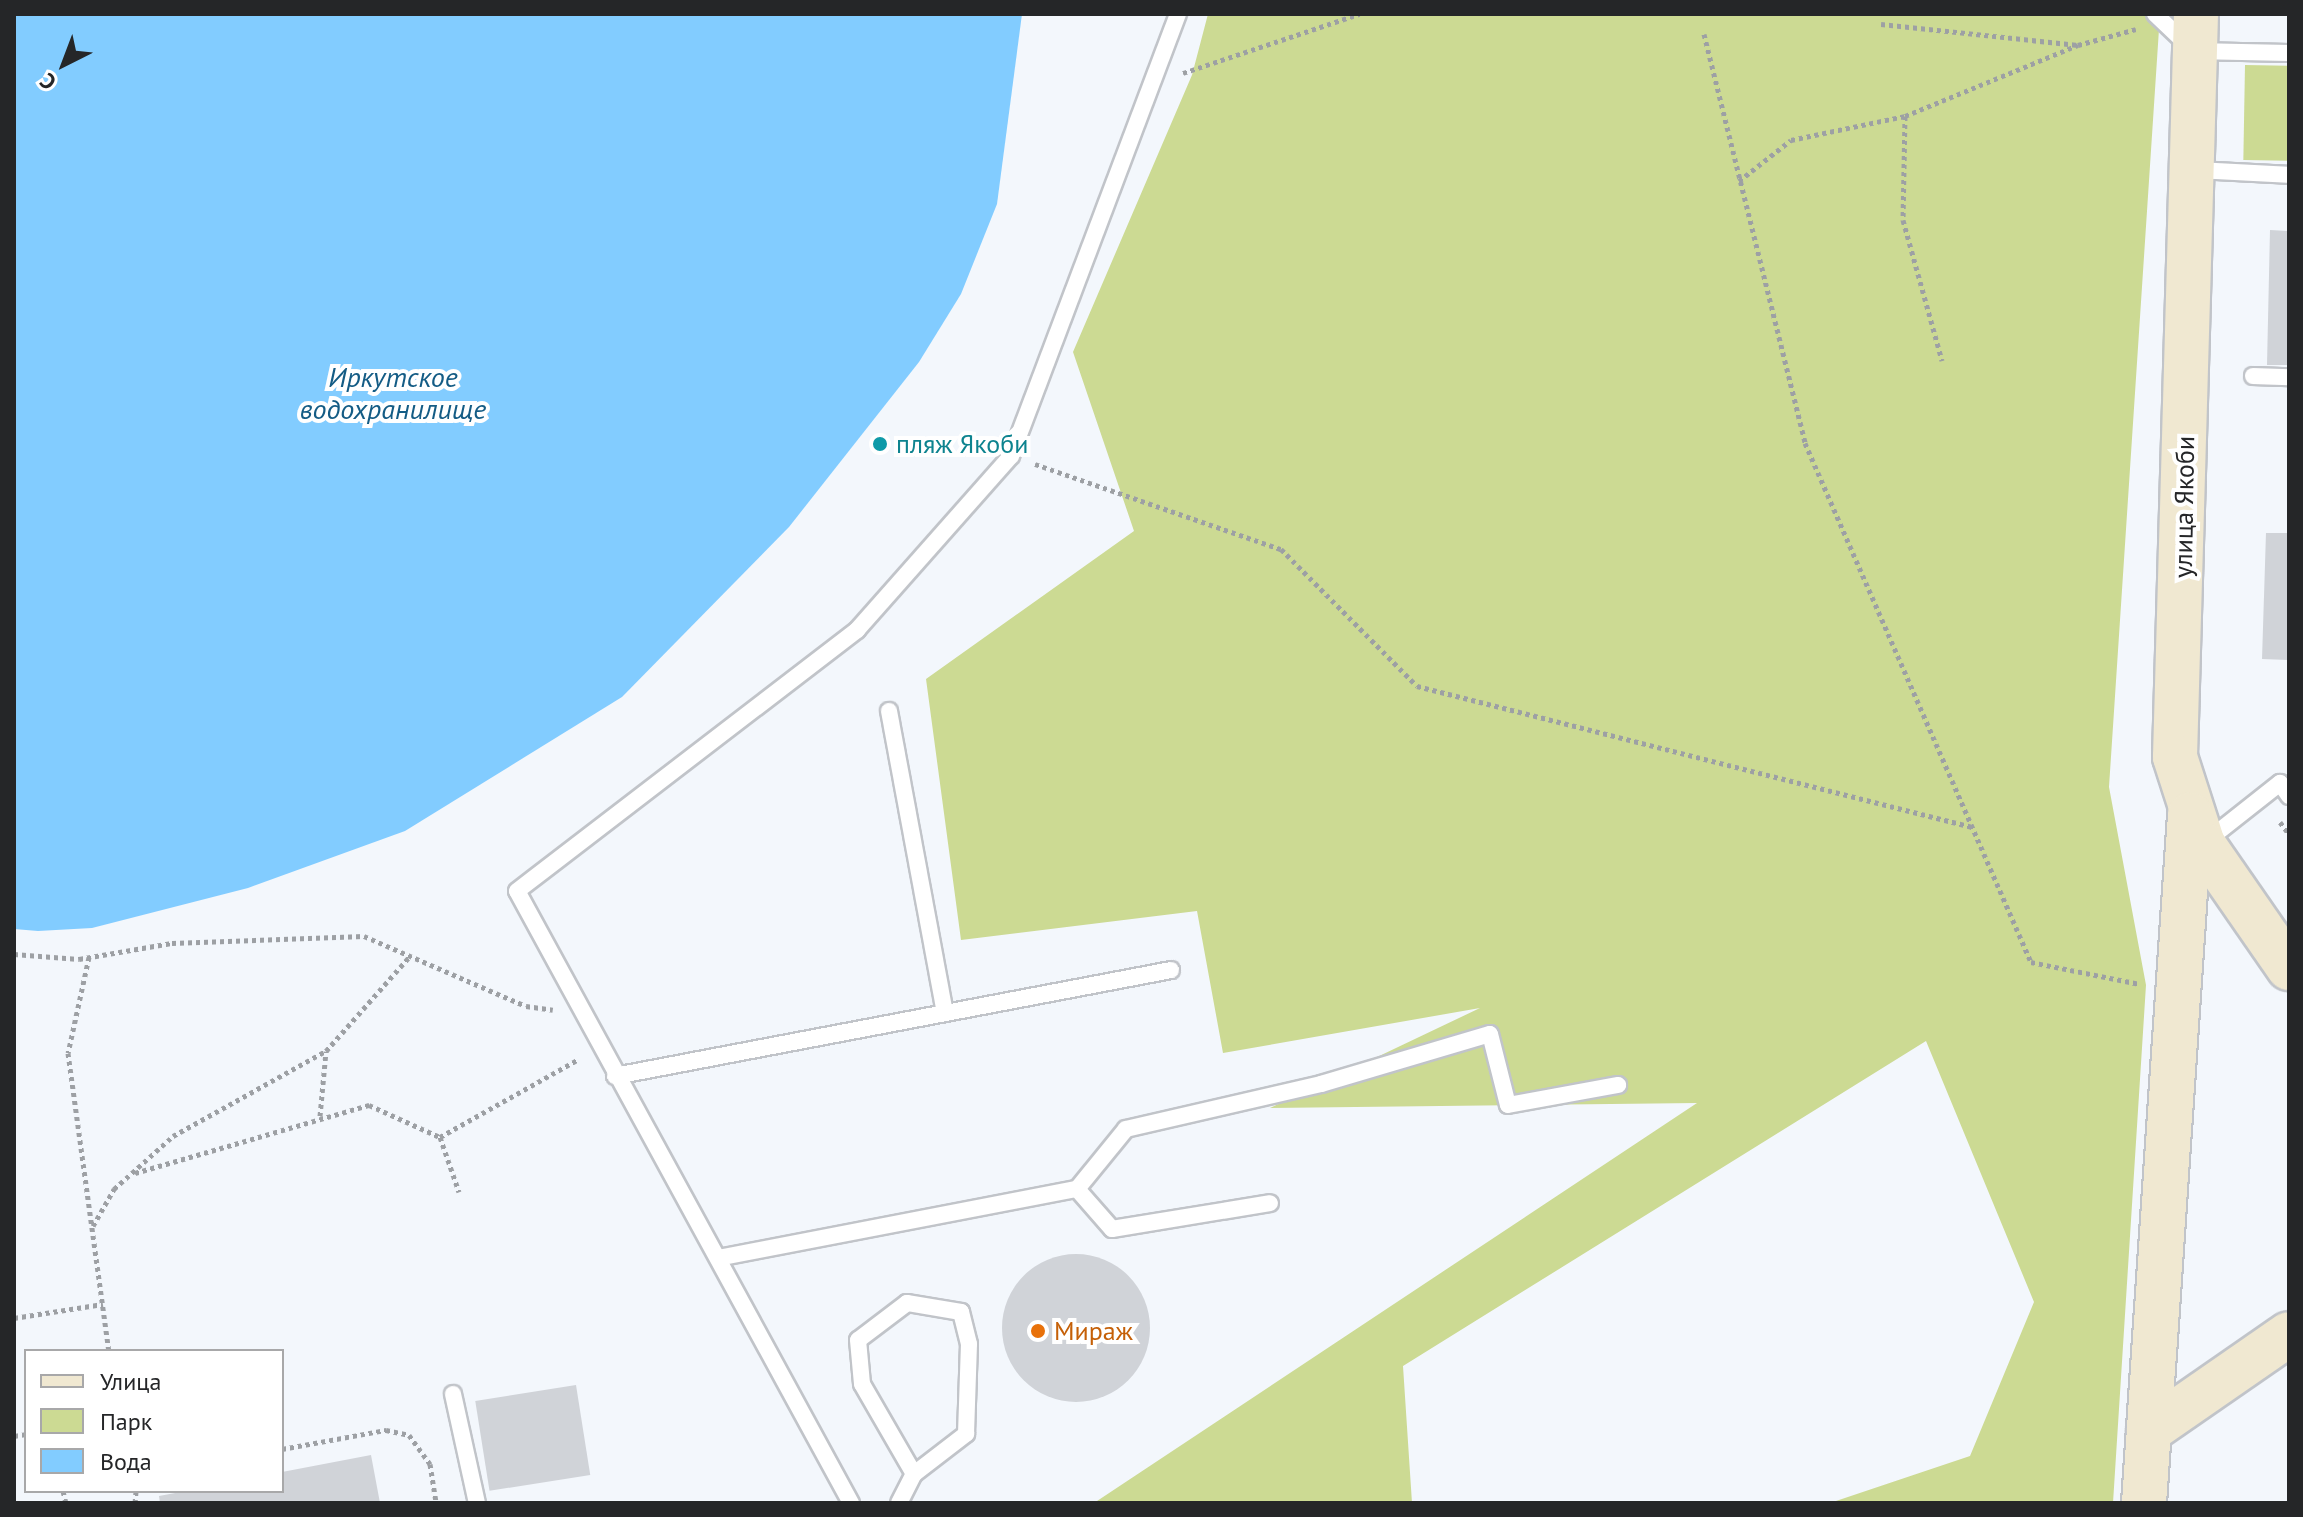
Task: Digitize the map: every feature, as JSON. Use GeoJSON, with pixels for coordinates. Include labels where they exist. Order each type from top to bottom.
{"type":"FeatureCollection","features":[{"type":"Feature","properties":{"kind":"street","name":"улица Якоби"},"geometry":{"type":"LineString","coordinates":[[2176,25],[2190,170],[2175,757],[2196,824],[2287,961]]}},
{"type":"Feature","properties":{"kind":"street"},"geometry":{"type":"LineString","coordinates":[[2144,1503],[2196,824]]}},
{"type":"Feature","properties":{"kind":"street"},"geometry":{"type":"LineString","coordinates":[[2149,1431],[2289,1334]]}},
{"type":"Feature","properties":{"kind":"lane"},"geometry":{"type":"LineString","coordinates":[[851,1503],[723,1257],[615,1076],[587,1015],[517,891],[857,630],[1011,456],[1161,69],[1178,14]]}},
{"type":"Feature","properties":{"kind":"lane"},"geometry":{"type":"LineString","coordinates":[[2176,25],[2289,53]]}},
{"type":"Feature","properties":{"kind":"lane"},"geometry":{"type":"LineString","coordinates":[[2190,170],[2289,175]]}},
{"type":"Feature","properties":{"kind":"lane"},"geometry":{"type":"LineString","coordinates":[[2253,376],[2289,377]]}},
{"type":"Feature","properties":{"kind":"lane"},"geometry":{"type":"LineString","coordinates":[[889,711],[945,1013]]}},
{"type":"Feature","properties":{"kind":"lane"},"geometry":{"type":"LineString","coordinates":[[2196,824],[2280,783],[2289,796]]}},
{"type":"Feature","properties":{"kind":"lane"},"geometry":{"type":"LineString","coordinates":[[615,1076],[1171,970]]}},
{"type":"Feature","properties":{"kind":"lane"},"geometry":{"type":"LineString","coordinates":[[723,1257],[1077,1189],[1126,1129],[1321,1084],[1490,1034],[1508,1105],[1618,1085]]}},
{"type":"Feature","properties":{"kind":"lane"},"geometry":{"type":"LineString","coordinates":[[1077,1189],[1112,1229],[1270,1203]]}},
{"type":"Feature","properties":{"kind":"lane"},"geometry":{"type":"LineString","coordinates":[[899,1503],[914,1474],[966,1434],[969,1344],[961,1312],[907,1303],[858,1340],[862,1384],[914,1474]]}},
{"type":"Feature","properties":{"kind":"lane"},"geometry":{"type":"LineString","coordinates":[[453,1394],[477,1503]]}},
{"type":"Feature","properties":{"kind":"path"},"geometry":{"type":"LineString","coordinates":[[1161,69],[1192,75],[1359,14]]}},
{"type":"Feature","properties":{"kind":"path"},"geometry":{"type":"LineString","coordinates":[[1881,24],[2078,45]]}},
{"type":"Feature","properties":{"kind":"path"},"geometry":{"type":"LineString","coordinates":[[1739,181],[1791,140],[1905,116],[2078,45],[2176,25]]}},
{"type":"Feature","properties":{"kind":"path"},"geometry":{"type":"LineString","coordinates":[[1704,34],[1805,443],[2031,962],[2146,985]]}},
{"type":"Feature","properties":{"kind":"path"},"geometry":{"type":"LineString","coordinates":[[1905,116],[1903,220],[1942,361]]}},
{"type":"Feature","properties":{"kind":"path"},"geometry":{"type":"LineString","coordinates":[[1011,456],[1281,549],[1417,686],[1972,827]]}},
{"type":"Feature","properties":{"kind":"path"},"geometry":{"type":"LineString","coordinates":[[14,954],[89,957],[172,943],[364,936],[526,1006],[587,1015]]}},
{"type":"Feature","properties":{"kind":"path"},"geometry":{"type":"LineString","coordinates":[[93,1226],[130,1174],[173,1136],[326,1051],[411,955]]}},
{"type":"Feature","properties":{"kind":"path"},"geometry":{"type":"LineString","coordinates":[[89,957],[68,1053],[109,1349]]}},
{"type":"Feature","properties":{"kind":"path"},"geometry":{"type":"LineString","coordinates":[[440,1137],[601,1047]]}},
{"type":"Feature","properties":{"kind":"path"},"geometry":{"type":"LineString","coordinates":[[320,1116],[326,1051]]}},
{"type":"Feature","properties":{"kind":"path"},"geometry":{"type":"LineString","coordinates":[[130,1174],[320,1116],[369,1105],[440,1137],[459,1192]]}},
{"type":"Feature","properties":{"kind":"path"},"geometry":{"type":"LineString","coordinates":[[14,1318],[103,1304]]}},
{"type":"Feature","properties":{"kind":"path"},"geometry":{"type":"LineString","coordinates":[[284,1449],[386,1430],[409,1435],[430,1464],[436,1503]]}},
{"type":"Feature","properties":{"kind":"green space"},"geometry":{"type":"Polygon","coordinates":[[[1208,14],[2160,14],[2109,787],[2146,985],[2113,1503],[1830,1503],[1970,1456],[2034,1302],[1926,1041],[1403,1366],[1412,1503],[1094,1503],[1697,1103],[1270,1108],[1480,1008],[1223,1053],[1197,911],[961,940],[926,679],[1134,531],[1073,352],[1192,75],[1208,14]]]}},
{"type":"Feature","properties":{"kind":"green space"},"geometry":{"type":"Polygon","coordinates":[[[2245,65],[2289,66],[2287,161],[2243,160],[2245,65]]]}},
{"type":"Feature","properties":{"kind":"water","name":"Иркутское водохранилище"},"geometry":{"type":"Polygon","coordinates":[[[14,14],[1022,14],[997,204],[961,294],[919,362],[789,527],[622,697],[405,831],[248,888],[92,928],[38,931],[14,929],[14,14]]]}},
{"type":"Feature","properties":{"kind":"building"},"geometry":{"type":"Polygon","coordinates":[[[2270,230],[2289,231],[2289,365],[2267,365],[2270,230]]]}},
{"type":"Feature","properties":{"kind":"building"},"geometry":{"type":"Polygon","coordinates":[[[2266,533],[2289,533],[2289,660],[2262,659],[2266,533]]]}},
{"type":"Feature","properties":{"kind":"building"},"geometry":{"type":"Polygon","coordinates":[[[1076,1254],[1104,1260],[1128,1276],[1144,1300],[1150,1328],[1144,1356],[1128,1380],[1104,1396],[1076,1402],[1048,1396],[1024,1380],[1008,1356],[1002,1328],[1008,1300],[1024,1276],[1048,1260],[1076,1254]]]}},
{"type":"Feature","properties":{"kind":"building"},"geometry":{"type":"Polygon","coordinates":[[[576,1385],[590,1475],[489,1491],[475,1401],[576,1385]]]}},
{"type":"Feature","properties":{"kind":"building"},"geometry":{"type":"Polygon","coordinates":[[[371,1455],[380,1503],[160,1503],[159,1496],[175,1493],[284,1493],[284,1472],[371,1455]]]}},
{"type":"Feature","properties":{"kind":"place","name":"пляж Якоби"},"geometry":{"type":"Point","coordinates":[880,444]}},
{"type":"Feature","properties":{"kind":"place","name":"Мираж"},"geometry":{"type":"Point","coordinates":[1038,1331]}}]}
